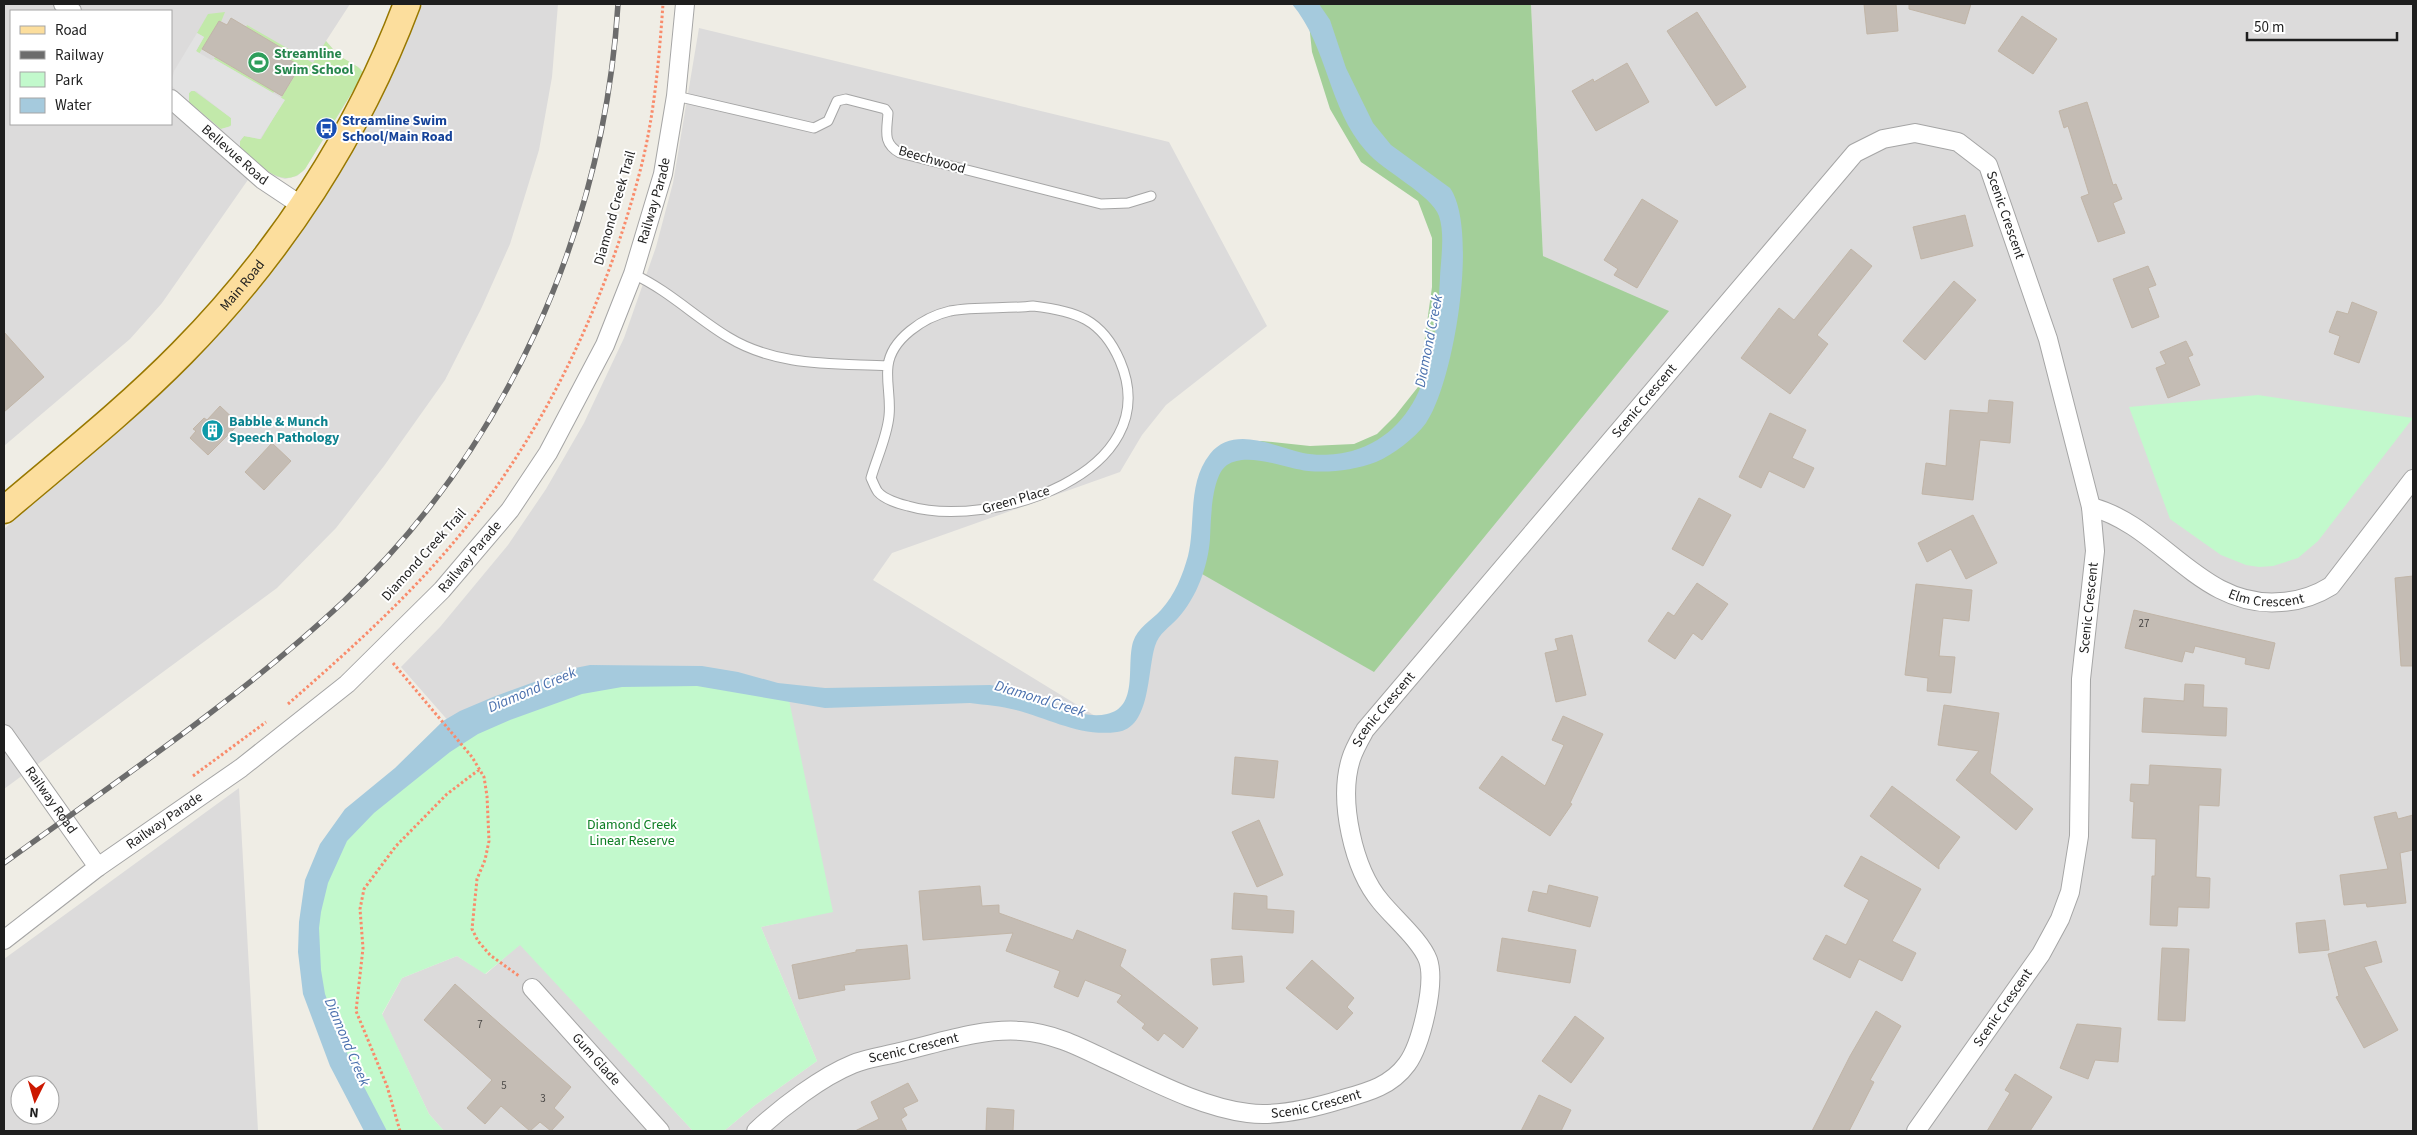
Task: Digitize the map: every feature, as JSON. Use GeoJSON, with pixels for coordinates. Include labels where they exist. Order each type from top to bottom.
{"type":"FeatureCollection","features":[{"type":"Feature","properties":{"kind":"main road","name":"Main Road"},"geometry":{"type":"LineString","coordinates":[[4,510],[99,429],[182,354],[246,281],[302,206],[362,109],[381,70],[408,4]]}},
{"type":"Feature","properties":{"kind":"street","name":"Railway Parade"},"geometry":{"type":"LineString","coordinates":[[4,940],[98,867],[188,807],[299,724],[382,651],[442,590],[504,517],[548,453],[605,345],[633,274],[663,174],[676,96],[685,4]]}},
{"type":"Feature","properties":{"kind":"street","name":"Bellevue Road"},"geometry":{"type":"LineString","coordinates":[[172,100],[268,184],[302,206]]}},
{"type":"Feature","properties":{"kind":"street","name":"Scenic Crescent"},"geometry":{"type":"LineString","coordinates":[[756,1131],[816,1085],[854,1063],[994,1032],[1022,1031],[1061,1038],[1190,1098],[1248,1113],[1288,1112],[1336,1102],[1380,1088],[1407,1064],[1422,1022],[1430,980],[1428,960],[1415,941],[1378,898],[1361,868],[1352,840],[1346,798],[1350,760],[1364,730],[1855,153],[1876,143],[1915,133],[1958,142],[1988,165],[2048,339],[2091,507],[2095,551],[2081,679],[2079,836],[2070,892],[2060,919],[2041,954],[1916,1131]]}},
{"type":"Feature","properties":{"kind":"street","name":"Elm Crescent"},"geometry":{"type":"LineString","coordinates":[[2091,507],[2103,510],[2131,525],[2219,591],[2242,600],[2265,604],[2294,601],[2317,595],[2331,586],[2413,479]]}},
{"type":"Feature","properties":{"kind":"street","name":"Railway Road"},"geometry":{"type":"LineString","coordinates":[[4,734],[98,867]]}},
{"type":"Feature","properties":{"kind":"street","name":"Gum Glade"},"geometry":{"type":"LineString","coordinates":[[532,988],[660,1131]]}},
{"type":"Feature","properties":{"kind":"lane","name":"Beechwood"},"geometry":{"type":"LineString","coordinates":[[676,96],[814,128],[828,121],[837,101],[846,98],[887,111],[887,142],[900,153],[1101,204],[1128,203],[1151,196]]}},
{"type":"Feature","properties":{"kind":"lane"},"geometry":{"type":"LineString","coordinates":[[633,274],[656,285],[729,338],[760,353],[840,366],[888,366]]}},
{"type":"Feature","properties":{"kind":"lane","name":"Green Place"},"geometry":{"type":"LineString","coordinates":[[1033,306],[1056,309],[1073,312],[1091,321],[1114,348],[1128,384],[1128,408],[1123,427],[1114,444],[1097,463],[1072,481],[1039,496],[976,511],[947,512],[922,510],[897,503],[878,493],[871,478],[886,434],[889,415],[888,366],[893,348],[907,334],[931,317],[950,311],[1033,306]]}},
{"type":"Feature","properties":{"kind":"path","name":"Diamond Creek Trail"},"geometry":{"type":"LineString","coordinates":[[281,710],[364,637],[448,550],[478,511],[526,440],[560,382],[592,315],[620,241],[639,173],[650,113],[663,4]]}},
{"type":"Feature","properties":{"kind":"path"},"geometry":{"type":"LineString","coordinates":[[382,651],[472,756],[480,769],[486,786],[489,833],[488,851],[477,879],[472,929],[478,941],[490,956],[509,968],[532,988]]}},
{"type":"Feature","properties":{"kind":"path"},"geometry":{"type":"LineString","coordinates":[[186,782],[273,716]]}},
{"type":"Feature","properties":{"kind":"path"},"geometry":{"type":"LineString","coordinates":[[400,1131],[386,1086],[356,1011],[363,948],[360,908],[364,888],[396,846],[447,794],[480,769]]}},
{"type":"Feature","properties":{"kind":"shaded area"},"geometry":{"type":"Polygon","coordinates":[[[4,4],[350,4],[326,41],[338,55],[361,69],[357,84],[305,169],[297,176],[285,179],[274,176],[259,164],[162,303],[130,339],[4,446],[4,4]]]}},
{"type":"Feature","properties":{"kind":"shaded area"},"geometry":{"type":"Polygon","coordinates":[[[423,4],[558,4],[552,77],[539,150],[510,244],[481,309],[445,380],[384,466],[336,528],[277,588],[4,789],[4,529],[178,377],[239,313],[275,269],[321,201],[371,117],[423,4]]]}},
{"type":"Feature","properties":{"kind":"shaded area"},"geometry":{"type":"Polygon","coordinates":[[[1531,4],[2413,4],[2413,1131],[724,1131],[754,1106],[817,1061],[761,927],[833,911],[451,724],[401,667],[440,627],[508,545],[546,489],[584,423],[624,338],[656,247],[673,183],[699,28],[1169,142],[1267,326],[1166,405],[1142,435],[1120,472],[892,553],[873,580],[1105,722],[1126,725],[1156,638],[1195,570],[1668,312],[1543,256],[1531,4]]]}},
{"type":"Feature","properties":{"kind":"shaded area"},"geometry":{"type":"Polygon","coordinates":[[[197,33],[204,37],[196,51],[211,60],[214,59],[285,100],[260,139],[244,136],[240,141],[240,147],[221,129],[231,126],[231,118],[196,91],[189,93],[189,102],[172,86],[174,71],[197,33]]]}},
{"type":"Feature","properties":{"kind":"shaded area"},"geometry":{"type":"Polygon","coordinates":[[[239,788],[258,1131],[4,1131],[4,959],[239,788]]]}},
{"type":"Feature","properties":{"kind":"shaded area"},"geometry":{"type":"Polygon","coordinates":[[[520,944],[693,1131],[444,1131],[429,1114],[382,1015],[402,978],[457,956],[486,974],[520,944]]]}},
{"type":"Feature","properties":{"kind":"green space"},"geometry":{"type":"Polygon","coordinates":[[[1299,4],[1531,4],[1543,256],[1669,311],[1374,672],[1195,570],[1199,496],[1237,442],[1262,441],[1310,446],[1354,444],[1377,434],[1395,416],[1418,387],[1432,287],[1432,238],[1418,201],[1361,162],[1330,109],[1312,52],[1308,14],[1299,4]]]}},
{"type":"Feature","properties":{"kind":"green space"},"geometry":{"type":"Polygon","coordinates":[[[225,12],[221,22],[219,21],[199,54],[196,51],[204,37],[197,33],[208,14],[225,12]]]}},
{"type":"Feature","properties":{"kind":"green space"},"geometry":{"type":"Polygon","coordinates":[[[247,25],[313,63],[326,41],[338,55],[358,67],[364,73],[305,169],[296,176],[288,178],[279,177],[271,173],[240,147],[240,141],[244,136],[261,139],[284,100],[281,98],[300,67],[282,55],[284,50],[246,27],[247,25]]]}},
{"type":"Feature","properties":{"kind":"green space"},"geometry":{"type":"Polygon","coordinates":[[[215,57],[275,91],[273,93],[214,59],[215,57]]]}},
{"type":"Feature","properties":{"kind":"green space"},"geometry":{"type":"Polygon","coordinates":[[[193,90],[231,118],[232,124],[221,129],[189,102],[189,93],[193,90]]]}},
{"type":"Feature","properties":{"kind":"green space"},"geometry":{"type":"Polygon","coordinates":[[[2258,395],[2413,418],[2318,541],[2298,558],[2273,566],[2259,567],[2246,565],[2221,555],[2170,519],[2129,407],[2258,395]]]}},
{"type":"Feature","properties":{"kind":"green space","name":"Diamond Creek Linear Reserve"},"geometry":{"type":"Polygon","coordinates":[[[639,673],[789,700],[833,912],[761,927],[817,1061],[754,1106],[724,1131],[693,1131],[520,945],[485,974],[457,956],[402,978],[382,1014],[429,1114],[444,1131],[373,1131],[339,1064],[308,936],[333,841],[439,740],[639,673]]]}},
{"type":"Feature","properties":{"kind":"water","name":"Diamond Creek"},"geometry":{"type":"Polygon","coordinates":[[[1292,4],[1319,4],[1330,20],[1346,68],[1373,123],[1391,145],[1450,188],[1458,208],[1462,236],[1463,270],[1454,342],[1446,375],[1436,403],[1426,423],[1410,440],[1396,451],[1376,462],[1351,469],[1316,472],[1256,460],[1236,461],[1227,465],[1218,479],[1215,489],[1207,560],[1196,591],[1185,610],[1157,641],[1142,710],[1128,728],[1117,732],[1104,733],[1078,730],[1016,710],[970,703],[825,708],[697,686],[622,687],[582,694],[510,720],[478,734],[450,752],[374,813],[347,841],[328,883],[321,912],[319,928],[321,970],[325,994],[349,1058],[387,1131],[364,1131],[330,1066],[303,994],[298,952],[299,922],[305,880],[320,844],[345,809],[395,768],[443,721],[460,711],[493,697],[570,669],[590,665],[702,666],[738,672],[778,683],[825,688],[990,685],[1023,692],[1087,715],[1107,714],[1117,710],[1124,703],[1129,684],[1131,652],[1135,637],[1141,628],[1166,604],[1181,577],[1188,556],[1193,503],[1198,478],[1210,454],[1219,445],[1242,439],[1254,440],[1309,454],[1340,453],[1352,451],[1377,440],[1397,424],[1412,404],[1423,380],[1431,355],[1438,303],[1442,246],[1441,223],[1435,208],[1417,191],[1374,159],[1353,134],[1335,97],[1313,39],[1304,21],[1292,4]]]}},
{"type":"Feature","properties":{"kind":"building"},"geometry":{"type":"Polygon","coordinates":[[[1864,4],[1896,4],[1898,31],[1867,34],[1864,4]]]}},
{"type":"Feature","properties":{"kind":"building"},"geometry":{"type":"Polygon","coordinates":[[[1909,4],[1971,4],[1965,24],[1909,9],[1909,4]]]}},
{"type":"Feature","properties":{"kind":"building"},"geometry":{"type":"Polygon","coordinates":[[[1697,12],[1746,87],[1716,106],[1667,31],[1697,12]]]}},
{"type":"Feature","properties":{"kind":"building"},"geometry":{"type":"Polygon","coordinates":[[[2022,16],[2057,39],[2033,74],[1998,51],[2022,16]]]}},
{"type":"Feature","properties":{"kind":"building","name":"Streamline Swim School"},"geometry":{"type":"Polygon","coordinates":[[[231,18],[285,50],[282,55],[300,66],[282,96],[202,49],[219,21],[227,25],[231,18]]]}},
{"type":"Feature","properties":{"kind":"building"},"geometry":{"type":"Polygon","coordinates":[[[1627,63],[1649,102],[1596,131],[1572,91],[1593,79],[1594,82],[1627,63]]]}},
{"type":"Feature","properties":{"kind":"building"},"geometry":{"type":"Polygon","coordinates":[[[2087,102],[2113,185],[2116,184],[2122,199],[2113,203],[2125,233],[2098,242],[2081,197],[2089,194],[2068,126],[2064,128],[2059,111],[2087,102]]]}},
{"type":"Feature","properties":{"kind":"building"},"geometry":{"type":"Polygon","coordinates":[[[1642,199],[1678,221],[1637,288],[1614,275],[1618,269],[1604,260],[1642,199]]]}},
{"type":"Feature","properties":{"kind":"building"},"geometry":{"type":"Polygon","coordinates":[[[1965,215],[1973,246],[1921,259],[1913,227],[1965,215]]]}},
{"type":"Feature","properties":{"kind":"building"},"geometry":{"type":"Polygon","coordinates":[[[1851,249],[1872,266],[1817,335],[1828,344],[1790,394],[1741,358],[1779,308],[1794,320],[1851,249]]]}},
{"type":"Feature","properties":{"kind":"building"},"geometry":{"type":"Polygon","coordinates":[[[2148,266],[2156,285],[2148,288],[2159,317],[2132,328],[2113,279],[2148,266]]]}},
{"type":"Feature","properties":{"kind":"building"},"geometry":{"type":"Polygon","coordinates":[[[1954,281],[1976,300],[1925,360],[1903,341],[1954,281]]]}},
{"type":"Feature","properties":{"kind":"building"},"geometry":{"type":"Polygon","coordinates":[[[2352,302],[2377,312],[2359,363],[2334,354],[2340,336],[2329,332],[2337,311],[2348,314],[2352,302]]]}},
{"type":"Feature","properties":{"kind":"building"},"geometry":{"type":"Polygon","coordinates":[[[4,332],[44,377],[4,412],[4,332]]]}},
{"type":"Feature","properties":{"kind":"building"},"geometry":{"type":"Polygon","coordinates":[[[2186,341],[2193,355],[2188,357],[2200,385],[2168,398],[2156,368],[2166,364],[2160,352],[2186,341]]]}},
{"type":"Feature","properties":{"kind":"building"},"geometry":{"type":"Polygon","coordinates":[[[1989,400],[2013,402],[2010,443],[1980,440],[1973,500],[1922,494],[1926,463],[1946,466],[1950,410],[1988,413],[1989,400]]]}},
{"type":"Feature","properties":{"kind":"building","name":"Babble & Munch Speech Pathology"},"geometry":{"type":"Polygon","coordinates":[[[220,406],[239,424],[208,455],[190,438],[196,431],[193,429],[204,418],[207,420],[220,406]]]}},
{"type":"Feature","properties":{"kind":"building"},"geometry":{"type":"Polygon","coordinates":[[[1770,413],[1806,430],[1792,458],[1814,468],[1804,488],[1769,471],[1761,488],[1739,477],[1770,413]]]}},
{"type":"Feature","properties":{"kind":"building"},"geometry":{"type":"Polygon","coordinates":[[[272,443],[291,461],[264,490],[245,472],[272,443]]]}},
{"type":"Feature","properties":{"kind":"building"},"geometry":{"type":"Polygon","coordinates":[[[1699,498],[1731,515],[1703,566],[1672,549],[1699,498]]]}},
{"type":"Feature","properties":{"kind":"building"},"geometry":{"type":"Polygon","coordinates":[[[1973,515],[1997,563],[1966,579],[1951,549],[1927,562],[1918,543],[1973,515]]]}},
{"type":"Feature","properties":{"kind":"building"},"geometry":{"type":"Polygon","coordinates":[[[2413,576],[2413,666],[2401,666],[2395,578],[2413,576]]]}},
{"type":"Feature","properties":{"kind":"building"},"geometry":{"type":"Polygon","coordinates":[[[1697,583],[1728,604],[1702,640],[1693,633],[1675,659],[1648,641],[1668,612],[1674,616],[1697,583]]]}},
{"type":"Feature","properties":{"kind":"building"},"geometry":{"type":"Polygon","coordinates":[[[1916,584],[1972,590],[1969,621],[1943,618],[1939,656],[1955,657],[1951,693],[1927,691],[1928,678],[1905,675],[1916,584]]]}},
{"type":"Feature","properties":{"kind":"building"},"geometry":{"type":"Polygon","coordinates":[[[2134,610],[2275,643],[2269,669],[2245,664],[2246,658],[2195,646],[2193,653],[2185,651],[2182,662],[2125,648],[2134,610]]]}},
{"type":"Feature","properties":{"kind":"building"},"geometry":{"type":"Polygon","coordinates":[[[1572,635],[1586,695],[1556,702],[1545,653],[1558,650],[1555,639],[1572,635]]]}},
{"type":"Feature","properties":{"kind":"building"},"geometry":{"type":"Polygon","coordinates":[[[2185,684],[2204,685],[2203,707],[2227,708],[2226,736],[2142,732],[2144,698],[2184,701],[2185,684]]]}},
{"type":"Feature","properties":{"kind":"building"},"geometry":{"type":"Polygon","coordinates":[[[1944,705],[1999,713],[1990,773],[2033,809],[2016,830],[1956,780],[1979,751],[1938,745],[1944,705]]]}},
{"type":"Feature","properties":{"kind":"building"},"geometry":{"type":"Polygon","coordinates":[[[1563,716],[1603,734],[1570,803],[1572,804],[1550,836],[1479,788],[1502,756],[1545,786],[1564,745],[1552,740],[1563,716]]]}},
{"type":"Feature","properties":{"kind":"building"},"geometry":{"type":"Polygon","coordinates":[[[1235,757],[1278,761],[1274,798],[1232,794],[1235,757]]]}},
{"type":"Feature","properties":{"kind":"building"},"geometry":{"type":"Polygon","coordinates":[[[2150,765],[2221,769],[2219,806],[2199,805],[2196,877],[2210,878],[2209,908],[2178,907],[2177,926],[2150,925],[2152,876],[2155,876],[2156,839],[2132,838],[2134,802],[2130,801],[2131,784],[2149,785],[2150,765]]]}},
{"type":"Feature","properties":{"kind":"building"},"geometry":{"type":"Polygon","coordinates":[[[1892,786],[1960,837],[1939,865],[1939,869],[1870,816],[1892,786]]]}},
{"type":"Feature","properties":{"kind":"building"},"geometry":{"type":"Polygon","coordinates":[[[2396,812],[2398,819],[2413,815],[2413,850],[2400,853],[2406,903],[2367,907],[2366,903],[2344,905],[2340,875],[2388,869],[2374,817],[2396,812]]]}},
{"type":"Feature","properties":{"kind":"building"},"geometry":{"type":"Polygon","coordinates":[[[1259,820],[1283,875],[1257,887],[1232,832],[1259,820]]]}},
{"type":"Feature","properties":{"kind":"building"},"geometry":{"type":"Polygon","coordinates":[[[1861,856],[1921,889],[1892,941],[1916,953],[1902,981],[1859,959],[1850,978],[1813,959],[1826,935],[1846,945],[1869,900],[1844,886],[1861,856]]]}},
{"type":"Feature","properties":{"kind":"building"},"geometry":{"type":"Polygon","coordinates":[[[1549,885],[1598,897],[1590,927],[1528,911],[1533,891],[1547,894],[1549,885]]]}},
{"type":"Feature","properties":{"kind":"building"},"geometry":{"type":"Polygon","coordinates":[[[980,886],[982,906],[999,905],[999,913],[1073,940],[1077,930],[1126,950],[1120,966],[1198,1028],[1183,1048],[1164,1033],[1158,1041],[1142,1028],[1145,1024],[1117,1002],[1122,995],[1085,980],[1078,997],[1054,987],[1060,971],[1006,951],[1013,933],[923,940],[919,891],[980,886]]]}},
{"type":"Feature","properties":{"kind":"building"},"geometry":{"type":"Polygon","coordinates":[[[1234,893],[1267,896],[1267,909],[1294,911],[1293,933],[1232,929],[1234,893]]]}},
{"type":"Feature","properties":{"kind":"building"},"geometry":{"type":"Polygon","coordinates":[[[2325,920],[2329,950],[2299,953],[2296,923],[2325,920]]]}},
{"type":"Feature","properties":{"kind":"building"},"geometry":{"type":"Polygon","coordinates":[[[1502,938],[1576,950],[1570,983],[1497,971],[1502,938]]]}},
{"type":"Feature","properties":{"kind":"building"},"geometry":{"type":"Polygon","coordinates":[[[2376,941],[2382,962],[2364,967],[2398,1030],[2364,1048],[2336,997],[2339,996],[2328,954],[2376,941]]]}},
{"type":"Feature","properties":{"kind":"building"},"geometry":{"type":"Polygon","coordinates":[[[907,945],[910,979],[844,985],[845,990],[799,999],[792,965],[856,952],[856,950],[907,945]]]}},
{"type":"Feature","properties":{"kind":"building"},"geometry":{"type":"Polygon","coordinates":[[[2162,948],[2189,949],[2185,1021],[2158,1020],[2162,948]]]}},
{"type":"Feature","properties":{"kind":"building"},"geometry":{"type":"Polygon","coordinates":[[[1242,956],[1244,982],[1213,985],[1211,959],[1242,956]]]}},
{"type":"Feature","properties":{"kind":"building"},"geometry":{"type":"Polygon","coordinates":[[[1312,960],[1354,998],[1347,1007],[1353,1013],[1337,1030],[1286,988],[1312,960]]]}},
{"type":"Feature","properties":{"kind":"building"},"geometry":{"type":"Polygon","coordinates":[[[455,984],[571,1087],[554,1108],[564,1117],[551,1131],[540,1122],[530,1131],[501,1106],[485,1124],[467,1108],[492,1080],[424,1020],[455,984]]]}},
{"type":"Feature","properties":{"kind":"building"},"geometry":{"type":"Polygon","coordinates":[[[1876,1011],[1901,1026],[1870,1080],[1874,1082],[1849,1131],[1812,1131],[1850,1056],[1876,1011]]]}},
{"type":"Feature","properties":{"kind":"building"},"geometry":{"type":"Polygon","coordinates":[[[1575,1016],[1604,1038],[1571,1083],[1542,1061],[1575,1016]]]}},
{"type":"Feature","properties":{"kind":"building"},"geometry":{"type":"Polygon","coordinates":[[[2077,1024],[2121,1028],[2118,1062],[2095,1060],[2088,1079],[2060,1068],[2077,1024]]]}},
{"type":"Feature","properties":{"kind":"building"},"geometry":{"type":"Polygon","coordinates":[[[2015,1074],[2052,1097],[2030,1131],[1987,1131],[2010,1093],[2005,1090],[2015,1074]]]}},
{"type":"Feature","properties":{"kind":"building"},"geometry":{"type":"Polygon","coordinates":[[[908,1083],[918,1101],[903,1108],[907,1115],[901,1119],[907,1131],[855,1131],[879,1119],[871,1102],[908,1083]]]}},
{"type":"Feature","properties":{"kind":"building"},"geometry":{"type":"Polygon","coordinates":[[[1539,1095],[1571,1110],[1561,1131],[1521,1131],[1539,1095]]]}},
{"type":"Feature","properties":{"kind":"building"},"geometry":{"type":"Polygon","coordinates":[[[987,1108],[1014,1110],[1013,1131],[986,1131],[987,1108]]]}},
{"type":"Feature","properties":{"kind":"railway"},"geometry":{"type":"LineString","coordinates":[[4,863],[177,738],[302,639],[342,603],[401,542],[453,476],[498,405],[537,330],[568,252],[592,171],[609,88],[618,4]]}},
{"type":"Feature","properties":{"kind":"place","name":"Streamline Swim School"},"geometry":{"type":"Point","coordinates":[258,62]}},
{"type":"Feature","properties":{"kind":"place","name":"Streamline Swim School/Main Road"},"geometry":{"type":"Point","coordinates":[326,129]}},
{"type":"Feature","properties":{"kind":"place","name":"Babble & Munch Speech Pathology"},"geometry":{"type":"Point","coordinates":[213,430]}}]}
